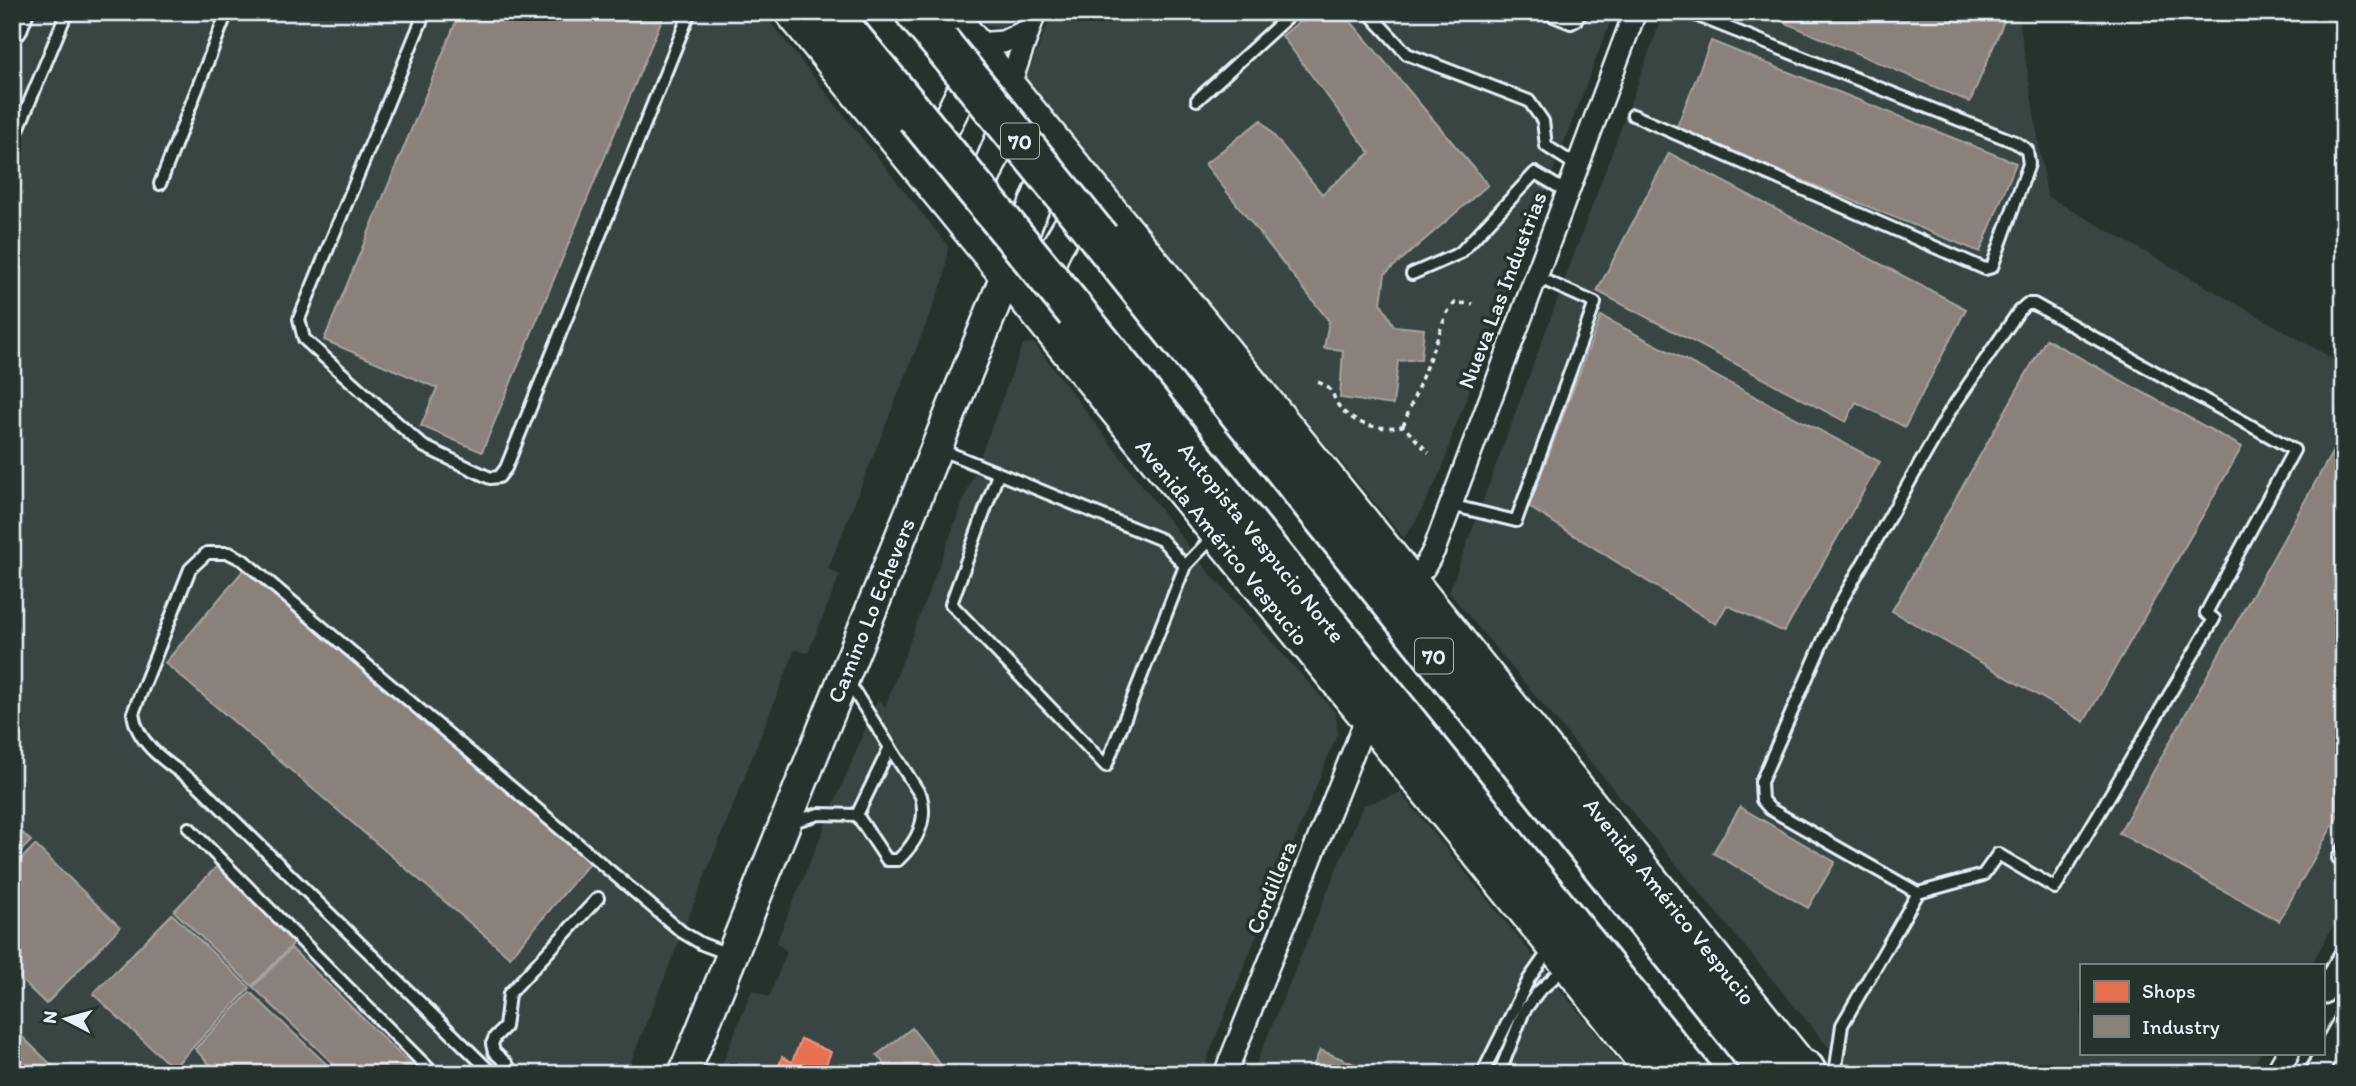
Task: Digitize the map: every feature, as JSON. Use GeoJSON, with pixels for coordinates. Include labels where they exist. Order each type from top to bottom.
{"type":"FeatureCollection","features":[{"type":"Feature","properties":{"kind":"highway","name":"Autopista Vespucio Norte"},"geometry":{"type":"LineString","coordinates":[[831,12],[1691,1074]]}},
{"type":"Feature","properties":{"kind":"highway","name":"70"},"geometry":{"type":"LineString","coordinates":[[915,12],[955,33],[1100,239],[1805,1073]]}},
{"type":"Feature","properties":{"kind":"main road","name":"Avenida Américo Vespucio"},"geometry":{"type":"LineString","coordinates":[[790,12],[1559,956],[1652,1074]]}},
{"type":"Feature","properties":{"kind":"main road","name":"Avenida Américo Vespucio"},"geometry":{"type":"LineString","coordinates":[[955,33],[1014,92],[1410,579],[1805,1073]]}},
{"type":"Feature","properties":{"kind":"main road"},"geometry":{"type":"LineString","coordinates":[[921,172],[961,94],[955,33]]}},
{"type":"Feature","properties":{"kind":"main road"},"geometry":{"type":"LineString","coordinates":[[965,225],[1014,92]]}},
{"type":"Feature","properties":{"kind":"main road","name":"Camino Lo Echevers"},"geometry":{"type":"LineString","coordinates":[[684,1074],[782,825],[1058,146]]}},
{"type":"Feature","properties":{"kind":"main road"},"geometry":{"type":"LineString","coordinates":[[985,329],[1010,316],[1036,315],[1040,290],[1056,248],[1092,188]]}},
{"type":"Feature","properties":{"kind":"street","name":"Nueva Las Industrias"},"geometry":{"type":"LineString","coordinates":[[1410,579],[1430,560],[1635,12]]}},
{"type":"Feature","properties":{"kind":"street"},"geometry":{"type":"LineString","coordinates":[[955,33],[1003,42],[1032,21]]}},
{"type":"Feature","properties":{"kind":"street"},"geometry":{"type":"LineString","coordinates":[[1014,92],[1032,21]]}},
{"type":"Feature","properties":{"kind":"street","name":"Cordillera"},"geometry":{"type":"LineString","coordinates":[[1225,1074],[1366,719]]}},
{"type":"Feature","properties":{"kind":"street"},"geometry":{"type":"LineString","coordinates":[[2331,992],[2344,957]]}},
{"type":"Feature","properties":{"kind":"street"},"geometry":{"type":"LineString","coordinates":[[2315,1074],[2344,1023]]}},
{"type":"Feature","properties":{"kind":"street"},"geometry":{"type":"LineString","coordinates":[[2276,1074],[2287,1054]]}},
{"type":"Feature","properties":{"kind":"lane"},"geometry":{"type":"LineString","coordinates":[[20,33],[28,12]]}},
{"type":"Feature","properties":{"kind":"lane"},"geometry":{"type":"LineString","coordinates":[[12,144],[67,12]]}},
{"type":"Feature","properties":{"kind":"lane"},"geometry":{"type":"LineString","coordinates":[[160,184],[228,12]]}},
{"type":"Feature","properties":{"kind":"lane"},"geometry":{"type":"LineString","coordinates":[[425,12],[299,318],[304,339],[423,446],[490,478],[499,477],[506,468],[690,12]]}},
{"type":"Feature","properties":{"kind":"lane"},"geometry":{"type":"LineString","coordinates":[[1197,100],[1293,12]]}},
{"type":"Feature","properties":{"kind":"lane"},"geometry":{"type":"LineString","coordinates":[[1368,12],[1407,54],[1529,101],[1543,121],[1546,146],[1577,166]]}},
{"type":"Feature","properties":{"kind":"lane"},"geometry":{"type":"LineString","coordinates":[[1544,12],[1571,23],[1582,12]]}},
{"type":"Feature","properties":{"kind":"lane"},"geometry":{"type":"LineString","coordinates":[[1633,115],[1985,269],[1992,267],[2029,164],[2027,150],[2015,142],[1688,12]]}},
{"type":"Feature","properties":{"kind":"lane"},"geometry":{"type":"LineString","coordinates":[[1412,274],[1460,253],[1535,173],[1567,192]]}},
{"type":"Feature","properties":{"kind":"lane"},"geometry":{"type":"LineString","coordinates":[[1450,505],[1516,521],[1595,303],[1535,276]]}},
{"type":"Feature","properties":{"kind":"lane"},"geometry":{"type":"LineString","coordinates":[[1805,1073],[1842,1025],[1918,894],[1983,875],[1998,854],[2055,888],[2214,619],[2206,613],[2294,450],[2034,304],[2027,304],[2019,311],[1950,411],[1838,607],[1761,782],[1762,800],[1770,809],[1918,894]]}},
{"type":"Feature","properties":{"kind":"lane"},"geometry":{"type":"LineString","coordinates":[[936,448],[1162,540],[1185,566]]}},
{"type":"Feature","properties":{"kind":"lane"},"geometry":{"type":"LineString","coordinates":[[998,474],[951,604],[1106,766],[1185,566],[1215,535]]}},
{"type":"Feature","properties":{"kind":"lane"},"geometry":{"type":"LineString","coordinates":[[494,1074],[198,785],[147,745],[135,727],[133,713],[190,569],[208,553],[229,553],[243,560],[681,932],[702,944],[731,955]]}},
{"type":"Feature","properties":{"kind":"lane"},"geometry":{"type":"LineString","coordinates":[[844,675],[921,796],[924,807],[913,846],[898,860],[887,860],[857,815]]}},
{"type":"Feature","properties":{"kind":"lane"},"geometry":{"type":"LineString","coordinates":[[857,815],[890,747]]}},
{"type":"Feature","properties":{"kind":"lane"},"geometry":{"type":"LineString","coordinates":[[782,825],[819,814],[857,815]]}},
{"type":"Feature","properties":{"kind":"lane"},"geometry":{"type":"LineString","coordinates":[[189,828],[434,1074]]}},
{"type":"Feature","properties":{"kind":"lane"},"geometry":{"type":"LineString","coordinates":[[513,1074],[508,1064],[494,1052],[492,1044],[505,1027],[509,994],[598,898]]}},
{"type":"Feature","properties":{"kind":"lane"},"geometry":{"type":"LineString","coordinates":[[1482,1074],[1523,989],[1559,956]]}},
{"type":"Feature","properties":{"kind":"lane"},"geometry":{"type":"LineString","coordinates":[[1499,1074],[1524,1011],[1559,956]]}},
{"type":"Feature","properties":{"kind":"path"},"geometry":{"type":"LineString","coordinates":[[1403,426],[1447,313],[1455,303],[1473,304]]}},
{"type":"Feature","properties":{"kind":"path"},"geometry":{"type":"LineString","coordinates":[[1318,382],[1331,388],[1340,408],[1359,422],[1385,429],[1403,426]]}},
{"type":"Feature","properties":{"kind":"path"},"geometry":{"type":"LineString","coordinates":[[1403,426],[1429,453]]}},
{"type":"Feature","properties":{"kind":"shaded area"},"geometry":{"type":"Polygon","coordinates":[[[12,12],[762,12],[948,246],[944,279],[828,569],[840,575],[808,653],[795,650],[626,1074],[12,1074],[12,12]]]}},
{"type":"Feature","properties":{"kind":"shaded area"},"geometry":{"type":"Polygon","coordinates":[[[966,12],[1017,12],[1002,28],[973,21],[966,12]]]}},
{"type":"Feature","properties":{"kind":"shaded area"},"geometry":{"type":"Polygon","coordinates":[[[1053,12],[1614,12],[1453,433],[1443,467],[1417,519],[1404,538],[1024,82],[1053,12]]]}},
{"type":"Feature","properties":{"kind":"shaded area"},"geometry":{"type":"Polygon","coordinates":[[[1664,12],[2018,12],[2047,196],[2344,365],[2344,907],[2312,964],[2080,964],[2080,1054],[2260,1054],[2249,1074],[1851,1074],[1449,592],[1664,12]]]}},
{"type":"Feature","properties":{"kind":"shaded area"},"geometry":{"type":"Polygon","coordinates":[[[1034,343],[1206,569],[1335,712],[1338,732],[1201,1074],[718,1074],[752,990],[769,997],[787,951],[776,943],[878,699],[885,707],[1023,344],[1034,343]]]}},
{"type":"Feature","properties":{"kind":"shaded area"},"geometry":{"type":"Polygon","coordinates":[[[1401,793],[1629,1074],[1252,1074],[1363,805],[1401,793]]]}},
{"type":"Feature","properties":{"kind":"building: Shops"},"geometry":{"type":"Polygon","coordinates":[[[801,1039],[831,1052],[822,1074],[776,1074],[782,1057],[792,1062],[801,1039]]]}},
{"type":"Feature","properties":{"kind":"building: Industry"},"geometry":{"type":"Polygon","coordinates":[[[460,12],[665,12],[482,452],[421,426],[437,388],[324,340],[460,12]]]}},
{"type":"Feature","properties":{"kind":"building: Industry"},"geometry":{"type":"Polygon","coordinates":[[[1311,12],[1343,12],[1488,185],[1385,274],[1381,303],[1394,326],[1424,329],[1421,359],[1398,361],[1393,405],[1340,398],[1343,350],[1324,348],[1329,321],[1205,164],[1261,120],[1322,194],[1370,153],[1282,36],[1311,12]]]}},
{"type":"Feature","properties":{"kind":"building: Industry"},"geometry":{"type":"Polygon","coordinates":[[[1760,12],[2002,12],[2007,14],[1970,102],[1760,12]]]}},
{"type":"Feature","properties":{"kind":"building: Industry"},"geometry":{"type":"Polygon","coordinates":[[[1711,41],[2016,163],[1980,252],[1676,129],[1711,41]]]}},
{"type":"Feature","properties":{"kind":"building: Industry"},"geometry":{"type":"Polygon","coordinates":[[[1669,153],[1966,309],[1905,427],[1856,402],[1846,422],[1597,291],[1669,153]]]}},
{"type":"Feature","properties":{"kind":"building: Industry"},"geometry":{"type":"Polygon","coordinates":[[[1601,316],[1880,462],[1784,632],[1727,605],[1716,624],[1529,507],[1601,316]]]}},
{"type":"Feature","properties":{"kind":"building: Industry"},"geometry":{"type":"Polygon","coordinates":[[[2046,339],[2242,447],[2084,722],[1892,611],[2046,339]]]}},
{"type":"Feature","properties":{"kind":"building: Industry"},"geometry":{"type":"Polygon","coordinates":[[[2344,431],[2344,805],[2279,921],[2119,833],[2344,431]]]}},
{"type":"Feature","properties":{"kind":"building: Industry"},"geometry":{"type":"Polygon","coordinates":[[[247,566],[592,860],[510,957],[165,663],[247,566]]]}},
{"type":"Feature","properties":{"kind":"building: Industry"},"geometry":{"type":"Polygon","coordinates":[[[1740,807],[1835,862],[1808,908],[1713,853],[1740,807]]]}},
{"type":"Feature","properties":{"kind":"building: Industry"},"geometry":{"type":"Polygon","coordinates":[[[12,823],[31,841],[12,860],[12,823]]]}},
{"type":"Feature","properties":{"kind":"building: Industry"},"geometry":{"type":"Polygon","coordinates":[[[35,845],[120,927],[46,1004],[12,971],[12,869],[35,845]]]}},
{"type":"Feature","properties":{"kind":"building: Industry"},"geometry":{"type":"Polygon","coordinates":[[[219,864],[298,939],[252,986],[174,911],[219,864]]]}},
{"type":"Feature","properties":{"kind":"building: Industry"},"geometry":{"type":"Polygon","coordinates":[[[172,914],[250,988],[173,1068],[93,994],[172,914]]]}},
{"type":"Feature","properties":{"kind":"building: Industry"},"geometry":{"type":"Polygon","coordinates":[[[291,948],[420,1074],[344,1074],[253,987],[291,948]]]}},
{"type":"Feature","properties":{"kind":"building: Industry"},"geometry":{"type":"Polygon","coordinates":[[[250,992],[337,1074],[219,1074],[195,1049],[250,992]]]}},
{"type":"Feature","properties":{"kind":"building: Industry"},"geometry":{"type":"Polygon","coordinates":[[[12,1027],[61,1074],[12,1074],[12,1027]]]}},
{"type":"Feature","properties":{"kind":"building: Industry"},"geometry":{"type":"Polygon","coordinates":[[[912,1028],[948,1074],[892,1074],[877,1055],[912,1028]]]}},
{"type":"Feature","properties":{"kind":"building: Industry"},"geometry":{"type":"Polygon","coordinates":[[[1320,1050],[1379,1074],[1310,1074],[1320,1050]]]}}]}
